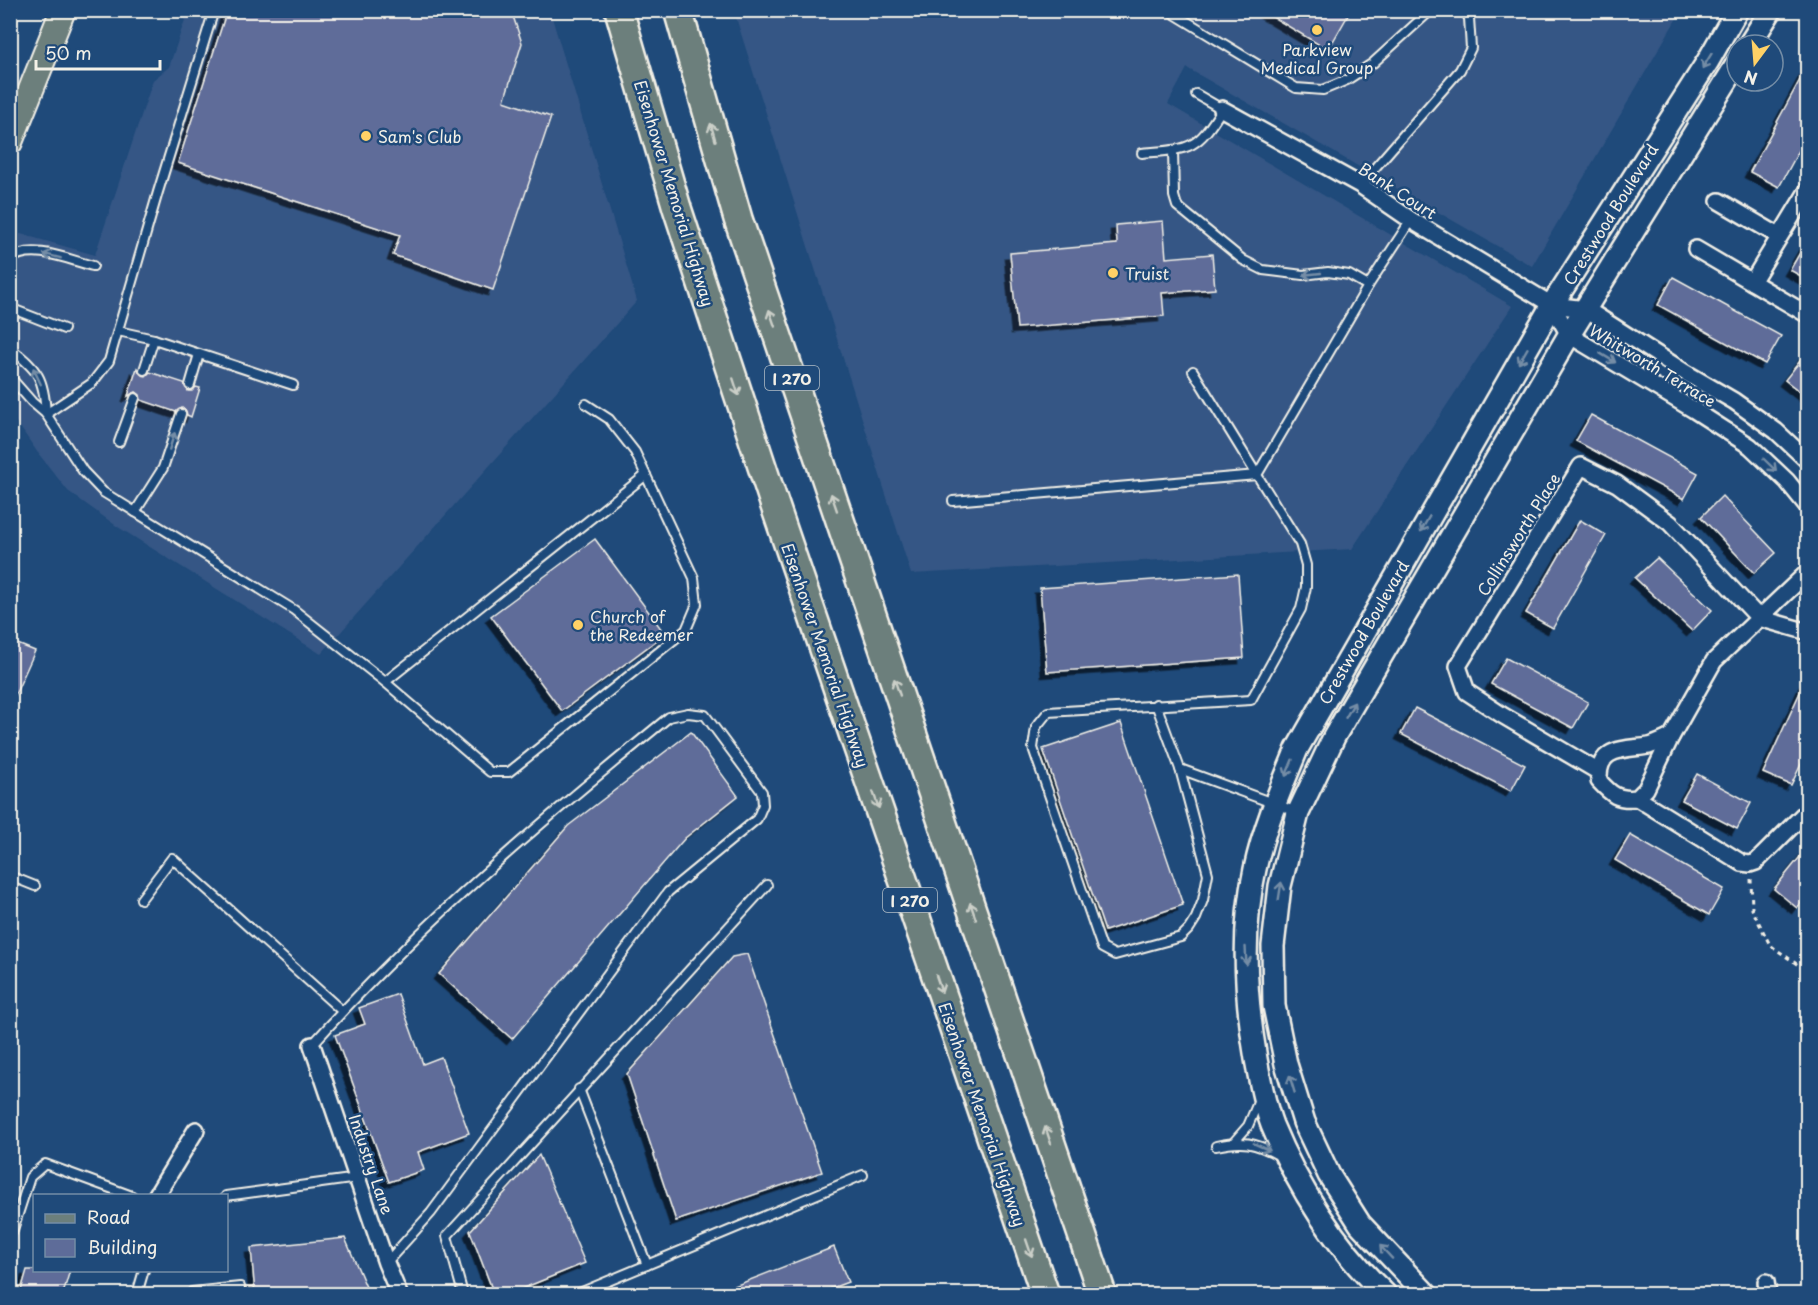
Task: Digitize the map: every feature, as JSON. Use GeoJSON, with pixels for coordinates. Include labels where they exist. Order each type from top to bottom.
{"type":"FeatureCollection","features":[{"type":"Feature","properties":{"kind":"highway","name":"Eisenhower Memorial Highway"},"geometry":{"type":"LineString","coordinates":[[620,10],[677,208],[771,495],[1045,1294]]}},
{"type":"Feature","properties":{"kind":"highway","name":"I 270"},"geometry":{"type":"LineString","coordinates":[[678,10],[738,219],[1102,1294]]}},
{"type":"Feature","properties":{"kind":"main road"},"geometry":{"type":"LineString","coordinates":[[10,142],[63,10]]}},
{"type":"Feature","properties":{"kind":"main road","name":"Crestwood Boulevard"},"geometry":{"type":"LineString","coordinates":[[1385,1294],[1372,1282],[1334,1235],[1289,1161],[1272,1124],[1261,1088],[1248,1005],[1245,945],[1255,870],[1274,804],[1297,749],[1552,305],[1708,61],[1737,10]]}},
{"type":"Feature","properties":{"kind":"main road"},"geometry":{"type":"LineString","coordinates":[[1757,33],[1771,10]]}},
{"type":"Feature","properties":{"kind":"main road","name":"Crestwood Boulevard"},"geometry":{"type":"LineString","coordinates":[[1426,1294],[1360,1224],[1329,1175],[1304,1122],[1286,1064],[1274,1006],[1273,946],[1280,886],[1299,813],[1334,737],[1569,335],[1725,83]]}},
{"type":"Feature","properties":{"kind":"street","name":"Bank Court"},"geometry":{"type":"LineString","coordinates":[[1222,109],[1360,185],[1411,220],[1552,305]]}},
{"type":"Feature","properties":{"kind":"street"},"geometry":{"type":"LineString","coordinates":[[1752,282],[1808,190]]}},
{"type":"Feature","properties":{"kind":"street"},"geometry":{"type":"LineString","coordinates":[[1719,201],[1779,236]]}},
{"type":"Feature","properties":{"kind":"street"},"geometry":{"type":"LineString","coordinates":[[1696,249],[1808,315]]}},
{"type":"Feature","properties":{"kind":"street","name":"Whitworth Terrace"},"geometry":{"type":"LineString","coordinates":[[1552,305],[1586,309],[1686,373],[1734,400],[1776,431],[1808,461]]}},
{"type":"Feature","properties":{"kind":"street","name":"Whitworth Terrace"},"geometry":{"type":"LineString","coordinates":[[1552,305],[1569,335],[1750,446],[1787,481],[1808,507]]}},
{"type":"Feature","properties":{"kind":"street","name":"Collinsworth Place"},"geometry":{"type":"LineString","coordinates":[[1599,772],[1467,692],[1458,666],[1581,466],[1617,484],[1670,524],[1759,618]]}},
{"type":"Feature","properties":{"kind":"street"},"geometry":{"type":"LineString","coordinates":[[1637,798],[1646,789],[1671,737],[1714,660],[1808,572]]}},
{"type":"Feature","properties":{"kind":"street"},"geometry":{"type":"LineString","coordinates":[[1759,618],[1808,632]]}},
{"type":"Feature","properties":{"kind":"street"},"geometry":{"type":"LineString","coordinates":[[1671,737],[1652,745],[1627,747],[1611,752],[1603,759],[1599,781],[1610,793],[1624,799],[1637,798],[1742,863],[1756,862],[1808,810]]}},
{"type":"Feature","properties":{"kind":"street","name":"Industry Lane"},"geometry":{"type":"LineString","coordinates":[[312,1045],[386,1263],[399,1294]]}},
{"type":"Feature","properties":{"kind":"street"},"geometry":{"type":"LineString","coordinates":[[157,1194],[196,1130]]}},
{"type":"Feature","properties":{"kind":"lane"},"geometry":{"type":"LineString","coordinates":[[46,414],[93,383],[109,361],[214,10]]}},
{"type":"Feature","properties":{"kind":"lane"},"geometry":{"type":"LineString","coordinates":[[1168,10],[1296,88],[1323,90],[1347,80],[1373,63],[1431,10]]}},
{"type":"Feature","properties":{"kind":"lane"},"geometry":{"type":"LineString","coordinates":[[1360,185],[1460,70],[1471,48],[1469,18],[1464,10]]}},
{"type":"Feature","properties":{"kind":"lane"},"geometry":{"type":"LineString","coordinates":[[1142,153],[1182,150],[1200,140],[1222,109],[1196,94]]}},
{"type":"Feature","properties":{"kind":"lane"},"geometry":{"type":"LineString","coordinates":[[1173,150],[1174,196],[1178,206],[1243,260],[1263,270],[1282,274],[1303,275],[1328,272],[1349,275],[1368,286]]}},
{"type":"Feature","properties":{"kind":"lane"},"geometry":{"type":"LineString","coordinates":[[1257,475],[1368,286],[1411,220]]}},
{"type":"Feature","properties":{"kind":"lane"},"geometry":{"type":"LineString","coordinates":[[10,259],[37,252],[93,266]]}},
{"type":"Feature","properties":{"kind":"lane"},"geometry":{"type":"LineString","coordinates":[[10,308],[64,329]]}},
{"type":"Feature","properties":{"kind":"lane"},"geometry":{"type":"LineString","coordinates":[[118,331],[154,339],[292,386]]}},
{"type":"Feature","properties":{"kind":"lane"},"geometry":{"type":"LineString","coordinates":[[144,370],[154,339]]}},
{"type":"Feature","properties":{"kind":"lane"},"geometry":{"type":"LineString","coordinates":[[10,348],[35,368],[45,394],[46,414]]}},
{"type":"Feature","properties":{"kind":"lane"},"geometry":{"type":"LineString","coordinates":[[190,385],[200,354]]}},
{"type":"Feature","properties":{"kind":"lane"},"geometry":{"type":"LineString","coordinates":[[1156,704],[1180,769],[1208,874],[1203,900],[1189,929],[1181,937],[1115,955],[1102,948],[1098,937],[1033,748],[1036,727],[1048,712],[1156,704],[1251,700],[1301,609],[1306,587],[1306,565],[1300,544],[1193,371]]}},
{"type":"Feature","properties":{"kind":"lane"},"geometry":{"type":"LineString","coordinates":[[10,377],[46,414],[82,471],[103,492],[294,610],[385,682],[490,772],[509,772],[686,630],[697,604],[694,578],[636,452],[609,419],[586,404]]}},
{"type":"Feature","properties":{"kind":"lane"},"geometry":{"type":"LineString","coordinates":[[119,442],[135,398]]}},
{"type":"Feature","properties":{"kind":"lane"},"geometry":{"type":"LineString","coordinates":[[135,512],[163,468],[181,414]]}},
{"type":"Feature","properties":{"kind":"lane"},"geometry":{"type":"LineString","coordinates":[[385,682],[646,475]]}},
{"type":"Feature","properties":{"kind":"lane"},"geometry":{"type":"LineString","coordinates":[[953,501],[1257,475]]}},
{"type":"Feature","properties":{"kind":"lane"},"geometry":{"type":"LineString","coordinates":[[312,1045],[342,1011],[440,913],[579,791],[669,717],[688,713],[705,715],[762,792],[763,806],[757,819],[668,892],[431,1213],[386,1263]]}},
{"type":"Feature","properties":{"kind":"lane"},"geometry":{"type":"LineString","coordinates":[[1180,769],[1299,813]]}},
{"type":"Feature","properties":{"kind":"lane"},"geometry":{"type":"LineString","coordinates":[[141,899],[172,858],[342,1011]]}},
{"type":"Feature","properties":{"kind":"lane"},"geometry":{"type":"LineString","coordinates":[[10,876],[35,886]]}},
{"type":"Feature","properties":{"kind":"lane"},"geometry":{"type":"LineString","coordinates":[[463,1294],[447,1236],[767,885]]}},
{"type":"Feature","properties":{"kind":"lane"},"geometry":{"type":"LineString","coordinates":[[1234,1142],[1248,1126],[1259,1105],[1261,1088]]}},
{"type":"Feature","properties":{"kind":"lane"},"geometry":{"type":"LineString","coordinates":[[579,1089],[647,1265]]}},
{"type":"Feature","properties":{"kind":"lane"},"geometry":{"type":"LineString","coordinates":[[1215,1146],[1234,1142],[1253,1143],[1289,1161]]}},
{"type":"Feature","properties":{"kind":"lane"},"geometry":{"type":"LineString","coordinates":[[10,1239],[30,1177],[45,1164],[127,1194]]}},
{"type":"Feature","properties":{"kind":"lane"},"geometry":{"type":"LineString","coordinates":[[577,1294],[863,1175]]}},
{"type":"Feature","properties":{"kind":"lane"},"geometry":{"type":"LineString","coordinates":[[228,1196],[358,1178]]}},
{"type":"Feature","properties":{"kind":"lane"},"geometry":{"type":"LineString","coordinates":[[137,1294],[143,1272]]}},
{"type":"Feature","properties":{"kind":"lane"},"geometry":{"type":"LineString","coordinates":[[192,1294],[192,1292],[240,1287],[241,1294]]}},
{"type":"Feature","properties":{"kind":"path"},"geometry":{"type":"LineString","coordinates":[[1752,879],[1752,909],[1770,945],[1808,972]]}},
{"type":"Feature","properties":{"kind":"shaded area"},"geometry":{"type":"Polygon","coordinates":[[[188,11],[550,11],[637,301],[321,654],[118,527],[68,491],[18,424],[11,418],[10,231],[95,255],[153,80],[169,67],[188,11]]]}},
{"type":"Feature","properties":{"kind":"shaded area"},"geometry":{"type":"Polygon","coordinates":[[[734,11],[1681,11],[1532,266],[1187,68],[1168,104],[1512,306],[1352,549],[911,574],[734,11]]]}},
{"type":"Feature","properties":{"kind":"building","name":"Sam's Club"},"geometry":{"type":"Polygon","coordinates":[[[227,10],[511,10],[522,43],[504,101],[551,117],[493,290],[393,255],[400,235],[178,163],[227,10]]]}},
{"type":"Feature","properties":{"kind":"building","name":"Parkview Medical Group"},"geometry":{"type":"Polygon","coordinates":[[[1261,10],[1351,10],[1328,50],[1261,10]]]}},
{"type":"Feature","properties":{"kind":"building"},"geometry":{"type":"Polygon","coordinates":[[[1808,65],[1808,134],[1779,187],[1750,172],[1808,65]]]}},
{"type":"Feature","properties":{"kind":"building","name":"Truist"},"geometry":{"type":"Polygon","coordinates":[[[1163,221],[1166,258],[1212,254],[1215,289],[1162,293],[1164,316],[1017,328],[1010,253],[1117,244],[1116,225],[1163,221]]]}},
{"type":"Feature","properties":{"kind":"building"},"geometry":{"type":"Polygon","coordinates":[[[1808,239],[1808,280],[1790,270],[1808,239]]]}},
{"type":"Feature","properties":{"kind":"building"},"geometry":{"type":"Polygon","coordinates":[[[1673,277],[1781,336],[1765,364],[1658,305],[1673,277]]]}},
{"type":"Feature","properties":{"kind":"building"},"geometry":{"type":"Polygon","coordinates":[[[1808,351],[1808,398],[1785,380],[1808,351]]]}},
{"type":"Feature","properties":{"kind":"building"},"geometry":{"type":"Polygon","coordinates":[[[137,368],[142,375],[146,376],[150,372],[184,383],[188,391],[196,387],[200,388],[191,417],[182,408],[176,412],[141,400],[140,395],[136,392],[128,396],[137,368]]]}},
{"type":"Feature","properties":{"kind":"building"},"geometry":{"type":"Polygon","coordinates":[[[1591,415],[1698,473],[1684,499],[1576,441],[1591,415]]]}},
{"type":"Feature","properties":{"kind":"building"},"geometry":{"type":"Polygon","coordinates":[[[1722,496],[1776,553],[1754,573],[1701,517],[1722,496]]]}},
{"type":"Feature","properties":{"kind":"building"},"geometry":{"type":"Polygon","coordinates":[[[1580,520],[1606,535],[1553,628],[1526,613],[1580,520]]]}},
{"type":"Feature","properties":{"kind":"building","name":"Church of the Redeemer"},"geometry":{"type":"Polygon","coordinates":[[[595,539],[665,634],[562,711],[491,616],[595,539]]]}},
{"type":"Feature","properties":{"kind":"building"},"geometry":{"type":"Polygon","coordinates":[[[1657,558],[1712,610],[1692,631],[1635,578],[1657,558]]]}},
{"type":"Feature","properties":{"kind":"building"},"geometry":{"type":"Polygon","coordinates":[[[1238,574],[1244,658],[1047,672],[1040,588],[1238,574]]]}},
{"type":"Feature","properties":{"kind":"building"},"geometry":{"type":"Polygon","coordinates":[[[10,641],[35,651],[10,706],[10,641]]]}},
{"type":"Feature","properties":{"kind":"building"},"geometry":{"type":"Polygon","coordinates":[[[1506,658],[1588,702],[1573,728],[1491,684],[1506,658]]]}},
{"type":"Feature","properties":{"kind":"building"},"geometry":{"type":"Polygon","coordinates":[[[1808,675],[1808,750],[1791,785],[1763,773],[1808,675]]]}},
{"type":"Feature","properties":{"kind":"building"},"geometry":{"type":"Polygon","coordinates":[[[1415,708],[1525,765],[1511,791],[1401,734],[1415,708]]]}},
{"type":"Feature","properties":{"kind":"building"},"geometry":{"type":"Polygon","coordinates":[[[1121,723],[1183,905],[1105,931],[1043,749],[1121,723]]]}},
{"type":"Feature","properties":{"kind":"building"},"geometry":{"type":"Polygon","coordinates":[[[691,732],[738,796],[685,838],[512,1039],[439,974],[568,826],[691,732]]]}},
{"type":"Feature","properties":{"kind":"building"},"geometry":{"type":"Polygon","coordinates":[[[1697,774],[1751,803],[1737,829],[1682,800],[1697,774]]]}},
{"type":"Feature","properties":{"kind":"building"},"geometry":{"type":"Polygon","coordinates":[[[1630,835],[1724,889],[1709,915],[1615,860],[1630,835]]]}},
{"type":"Feature","properties":{"kind":"building"},"geometry":{"type":"Polygon","coordinates":[[[1808,847],[1808,894],[1797,908],[1774,889],[1808,847]]]}},
{"type":"Feature","properties":{"kind":"building"},"geometry":{"type":"Polygon","coordinates":[[[747,954],[822,1172],[676,1221],[627,1074],[732,957],[747,954]]]}},
{"type":"Feature","properties":{"kind":"building"},"geometry":{"type":"Polygon","coordinates":[[[398,994],[423,1064],[441,1057],[469,1133],[418,1152],[424,1170],[389,1182],[335,1035],[365,1024],[359,1008],[398,994]]]}},
{"type":"Feature","properties":{"kind":"building"},"geometry":{"type":"Polygon","coordinates":[[[539,1155],[585,1263],[509,1294],[494,1294],[470,1231],[539,1155]]]}},
{"type":"Feature","properties":{"kind":"building"},"geometry":{"type":"Polygon","coordinates":[[[345,1238],[369,1294],[255,1294],[251,1248],[345,1238]]]}},
{"type":"Feature","properties":{"kind":"building"},"geometry":{"type":"Polygon","coordinates":[[[834,1247],[848,1282],[816,1294],[714,1294],[834,1247]]]}},
{"type":"Feature","properties":{"kind":"building"},"geometry":{"type":"Polygon","coordinates":[[[27,1270],[69,1272],[63,1294],[20,1294],[27,1270]]]}},
{"type":"Feature","properties":{"kind":"place","name":"Parkview Medical Group"},"geometry":{"type":"Point","coordinates":[1317,30]}},
{"type":"Feature","properties":{"kind":"place","name":"Sam's Club"},"geometry":{"type":"Point","coordinates":[366,136]}},
{"type":"Feature","properties":{"kind":"place","name":"Truist"},"geometry":{"type":"Point","coordinates":[1113,273]}},
{"type":"Feature","properties":{"kind":"place","name":"Church of the Redeemer"},"geometry":{"type":"Point","coordinates":[578,625]}}]}
